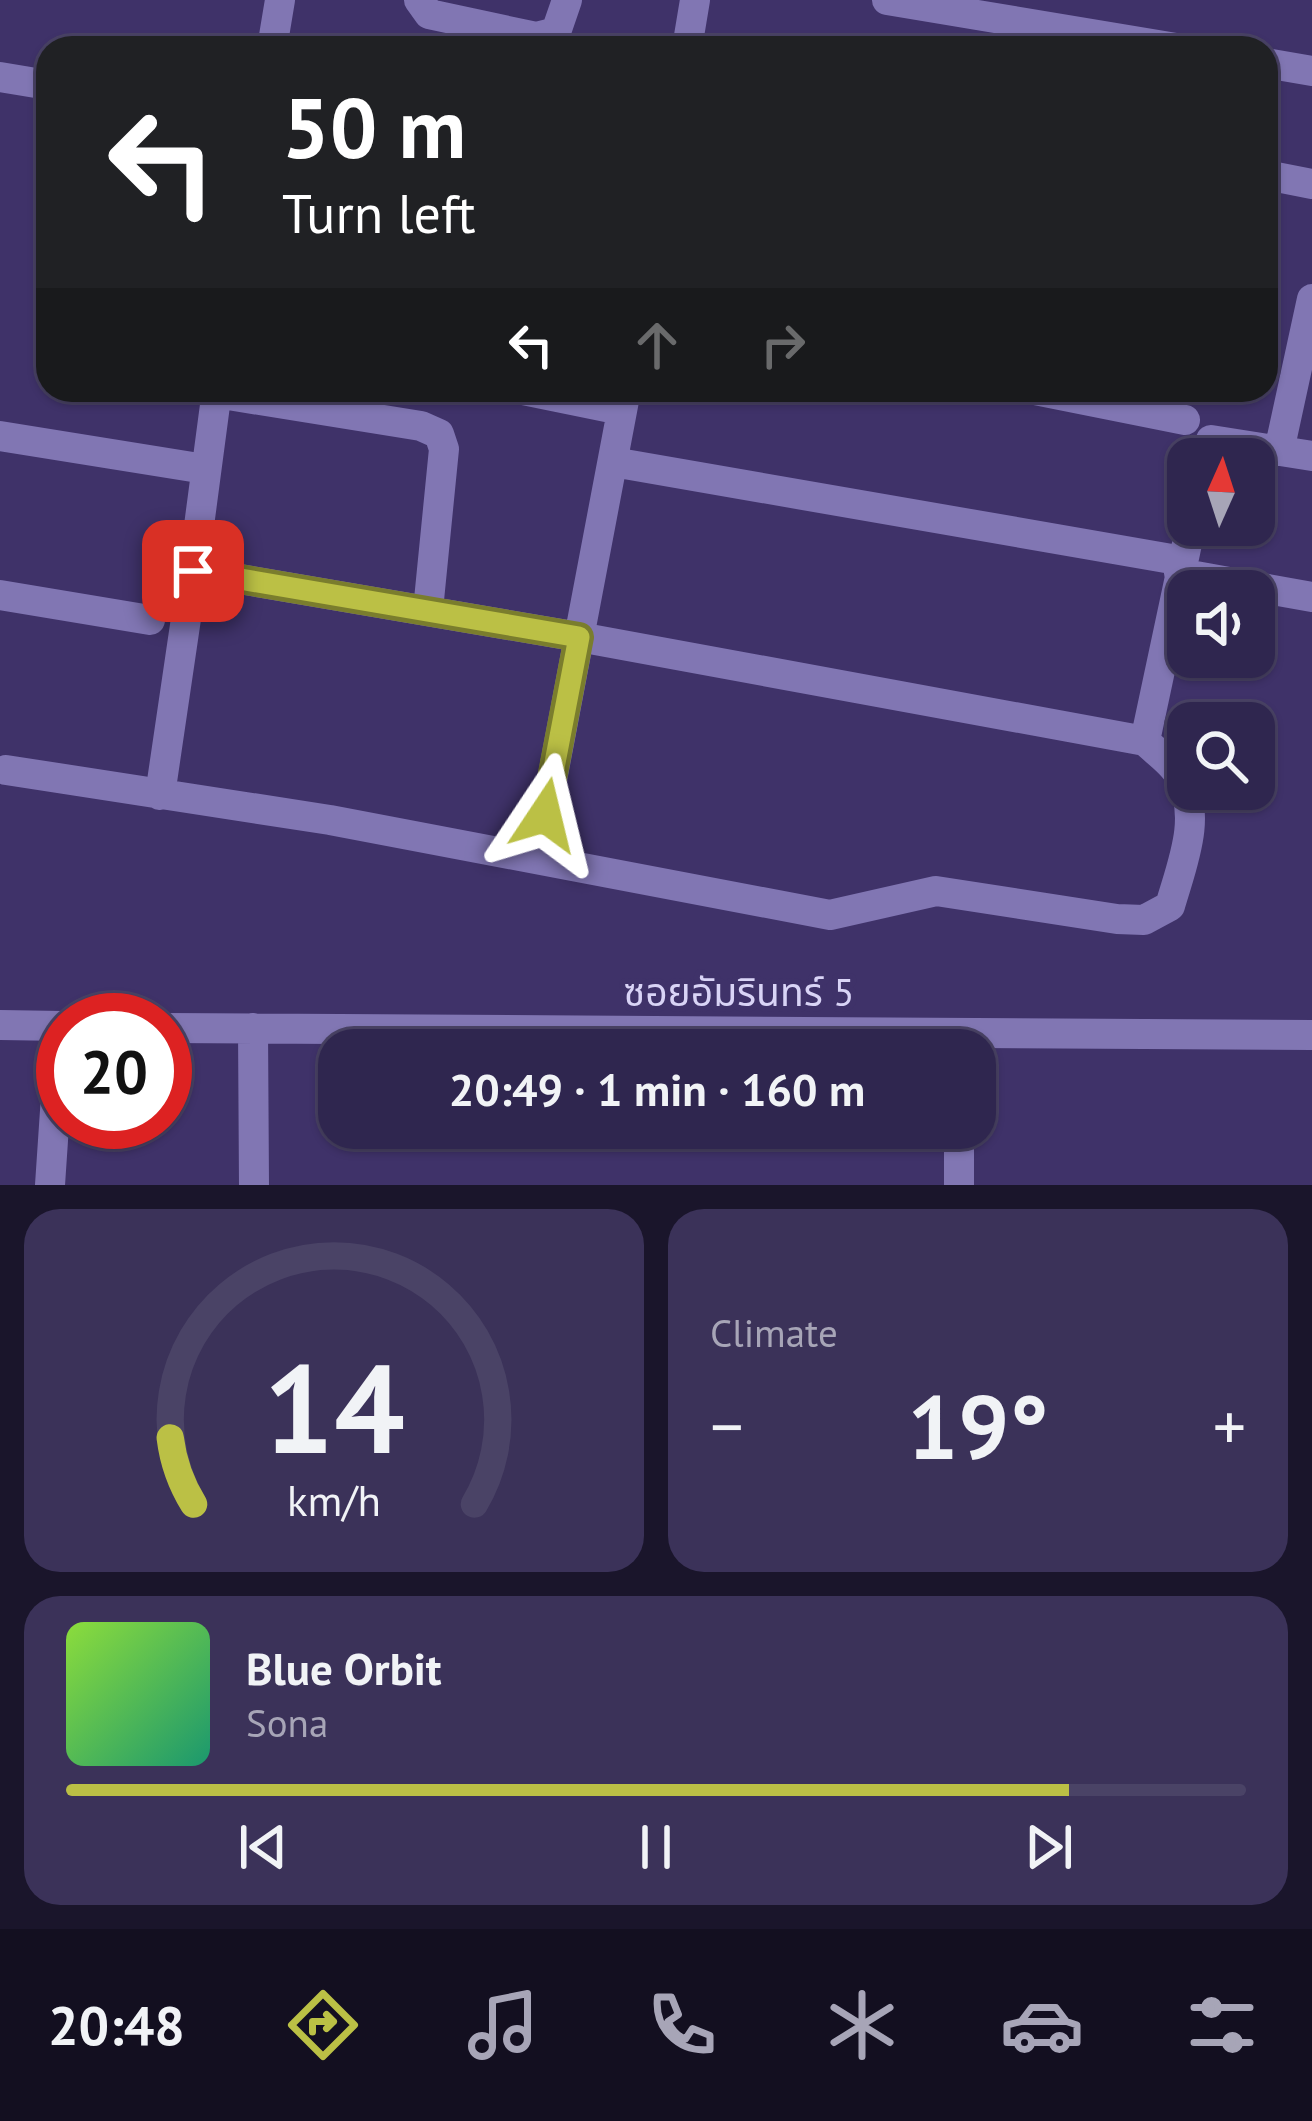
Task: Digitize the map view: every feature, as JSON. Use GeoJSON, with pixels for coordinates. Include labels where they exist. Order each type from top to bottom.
{"type":"FeatureCollection","features":[{"type":"Feature","properties":{"kind":"street"},"geometry":{"type":"LineString","coordinates":[[274,36],[280,0]]}},
{"type":"Feature","properties":{"kind":"street"},"geometry":{"type":"LineString","coordinates":[[419,0],[429,14],[527,36]]}},
{"type":"Feature","properties":{"kind":"street"},"geometry":{"type":"LineString","coordinates":[[543,36],[556,32],[566,0]]}},
{"type":"Feature","properties":{"kind":"street"},"geometry":{"type":"LineString","coordinates":[[689,36],[695,0]]}},
{"type":"Feature","properties":{"kind":"street"},"geometry":{"type":"LineString","coordinates":[[887,0],[980,8],[1116,36]]}},
{"type":"Feature","properties":{"kind":"street"},"geometry":{"type":"LineString","coordinates":[[1278,65],[1312,71]]}},
{"type":"Feature","properties":{"kind":"street"},"geometry":{"type":"LineString","coordinates":[[0,76],[36,83]]}},
{"type":"Feature","properties":{"kind":"street"},"geometry":{"type":"LineString","coordinates":[[1278,177],[1312,184]]}},
{"type":"Feature","properties":{"kind":"street"},"geometry":{"type":"LineString","coordinates":[[1280,451],[1312,299]]}},
{"type":"Feature","properties":{"kind":"street"},"geometry":{"type":"LineString","coordinates":[[160,795],[215,402]]}},
{"type":"Feature","properties":{"kind":"street"},"geometry":{"type":"LineString","coordinates":[[279,402],[421,425],[439,434],[444,449],[428,610]]}},
{"type":"Feature","properties":{"kind":"street"},"geometry":{"type":"LineString","coordinates":[[537,859],[624,402]]}},
{"type":"Feature","properties":{"kind":"street"},"geometry":{"type":"LineString","coordinates":[[1156,402],[1186,405],[1191,431],[1198,438]]}},
{"type":"Feature","properties":{"kind":"street"},"geometry":{"type":"LineString","coordinates":[[0,436],[205,469]]}},
{"type":"Feature","properties":{"kind":"street"},"geometry":{"type":"LineString","coordinates":[[1275,451],[1312,456]]}},
{"type":"Feature","properties":{"kind":"street"},"geometry":{"type":"LineString","coordinates":[[613,462],[1181,567],[1312,597]]}},
{"type":"Feature","properties":{"kind":"street"},"geometry":{"type":"LineString","coordinates":[[1144,741],[1186,546]]}},
{"type":"Feature","properties":{"kind":"street"},"geometry":{"type":"LineString","coordinates":[[6,770],[330,820],[830,915],[936,891],[1080,915],[1144,920],[1170,906],[1188,843],[1190,806],[1178,772],[1144,741],[193,571]]}},
{"type":"Feature","properties":{"kind":"street"},"geometry":{"type":"LineString","coordinates":[[0,595],[149,620]]}},
{"type":"Feature","properties":{"kind":"street"},"geometry":{"type":"LineString","coordinates":[[0,1025],[36,1026]]}},
{"type":"Feature","properties":{"kind":"street","name":"ซอยอัมรินทร์ 5"},"geometry":{"type":"LineString","coordinates":[[192,1028],[318,1029]]}},
{"type":"Feature","properties":{"kind":"street"},"geometry":{"type":"LineString","coordinates":[[253,1028],[254,1185]]}},
{"type":"Feature","properties":{"kind":"street","name":"ซอยอัมรินทร์ 5"},"geometry":{"type":"LineString","coordinates":[[996,1040],[1312,1035]]}},
{"type":"Feature","properties":{"kind":"street"},"geometry":{"type":"LineString","coordinates":[[50,1185],[52,1149]]}},
{"type":"Feature","properties":{"kind":"street"},"geometry":{"type":"LineString","coordinates":[[959,1149],[959,1185]]}},
{"type":"Feature","properties":{"kind":"route"},"geometry":{"type":"LineString","coordinates":[[193,571],[579,637],[545,815]]}}]}
